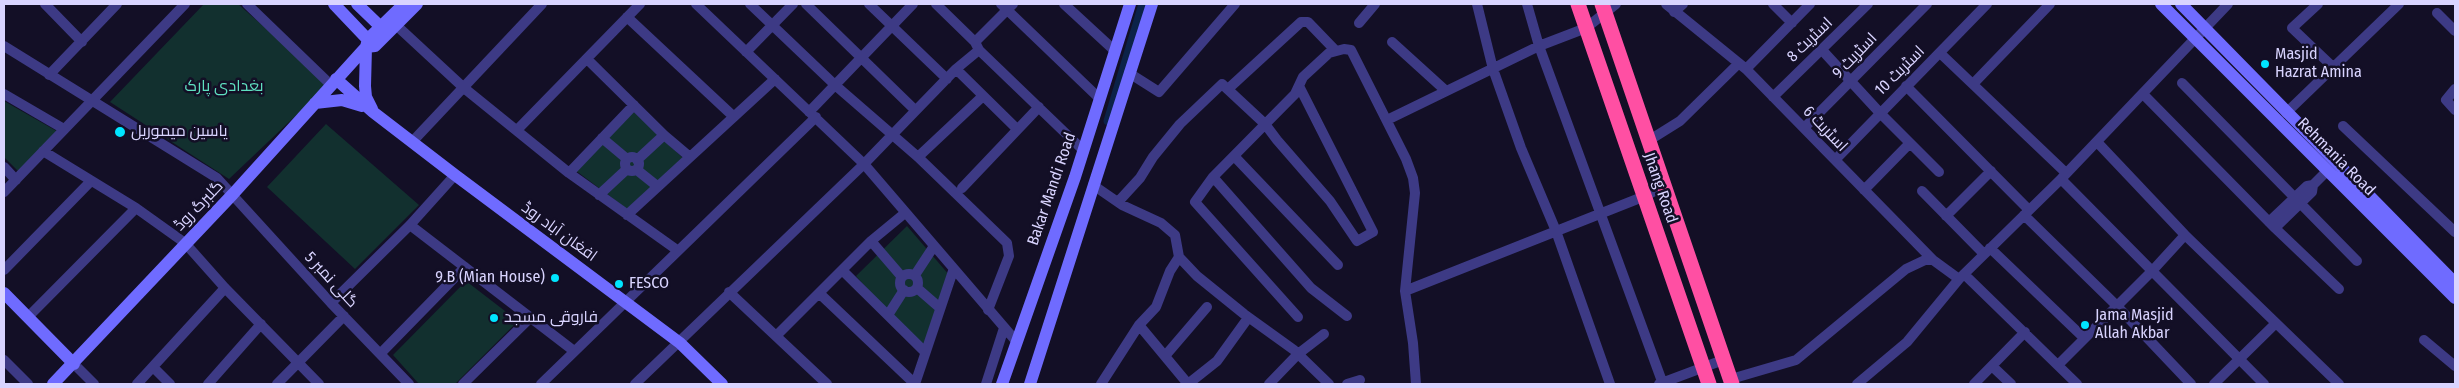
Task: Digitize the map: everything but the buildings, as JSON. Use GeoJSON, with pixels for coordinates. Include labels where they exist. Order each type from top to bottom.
{"type":"FeatureCollection","features":[{"type":"Feature","properties":{"kind":"highway","name":"Jhang Road"},"geometry":{"type":"LineString","coordinates":[[1578,4],[1709,384]]}},
{"type":"Feature","properties":{"kind":"highway","name":"Jhang Road"},"geometry":{"type":"LineString","coordinates":[[1608,7],[1648,141],[1731,382]]}},
{"type":"Feature","properties":{"kind":"main road"},"geometry":{"type":"LineString","coordinates":[[334,4],[370,44],[365,86],[366,97],[373,112]]}},
{"type":"Feature","properties":{"kind":"main road"},"geometry":{"type":"LineString","coordinates":[[357,4],[388,29]]}},
{"type":"Feature","properties":{"kind":"main road","name":"گلبرگ روڈ"},"geometry":{"type":"LineString","coordinates":[[388,29],[404,4]]}},
{"type":"Feature","properties":{"kind":"main road","name":"گلبرگ روڈ"},"geometry":{"type":"LineString","coordinates":[[53,384],[233,194],[370,44],[416,4]]}},
{"type":"Feature","properties":{"kind":"main road","name":"Bakar Mandi Road"},"geometry":{"type":"LineString","coordinates":[[1002,384],[1084,151],[1130,4]]}},
{"type":"Feature","properties":{"kind":"main road"},"geometry":{"type":"LineString","coordinates":[[1030,384],[1152,4]]}},
{"type":"Feature","properties":{"kind":"main road","name":"Rehmania Road"},"geometry":{"type":"LineString","coordinates":[[2161,4],[2334,173],[2455,284]]}},
{"type":"Feature","properties":{"kind":"main road","name":"Rehmania Road"},"geometry":{"type":"LineString","coordinates":[[2181,4],[2286,113],[2334,173],[2455,298]]}},
{"type":"Feature","properties":{"kind":"main road"},"geometry":{"type":"LineString","coordinates":[[1125,20],[1145,26]]}},
{"type":"Feature","properties":{"kind":"main road"},"geometry":{"type":"LineString","coordinates":[[334,82],[373,112]]}},
{"type":"Feature","properties":{"kind":"main road"},"geometry":{"type":"LineString","coordinates":[[315,104],[350,101],[373,112]]}},
{"type":"Feature","properties":{"kind":"main road","name":"افغان آباد روڈ"},"geometry":{"type":"LineString","coordinates":[[373,112],[680,343],[722,384]]}},
{"type":"Feature","properties":{"kind":"main road"},"geometry":{"type":"LineString","coordinates":[[6,298],[28,317],[74,364]]}},
{"type":"Feature","properties":{"kind":"street"},"geometry":{"type":"LineString","coordinates":[[45,4],[82,42]]}},
{"type":"Feature","properties":{"kind":"street"},"geometry":{"type":"LineString","coordinates":[[49,75],[118,4]]}},
{"type":"Feature","properties":{"kind":"street"},"geometry":{"type":"LineString","coordinates":[[4,192],[185,4]]}},
{"type":"Feature","properties":{"kind":"street"},"geometry":{"type":"LineString","coordinates":[[247,4],[334,82]]}},
{"type":"Feature","properties":{"kind":"street"},"geometry":{"type":"LineString","coordinates":[[412,142],[542,4]]}},
{"type":"Feature","properties":{"kind":"street"},"geometry":{"type":"LineString","coordinates":[[517,130],[640,4]]}},
{"type":"Feature","properties":{"kind":"street"},"geometry":{"type":"LineString","coordinates":[[696,4],[864,164],[1016,341]]}},
{"type":"Feature","properties":{"kind":"street"},"geometry":{"type":"LineString","coordinates":[[750,4],[835,85],[918,157],[1007,244],[1009,256],[988,310]]}},
{"type":"Feature","properties":{"kind":"street"},"geometry":{"type":"LineString","coordinates":[[746,52],[793,4]]}},
{"type":"Feature","properties":{"kind":"street"},"geometry":{"type":"LineString","coordinates":[[806,4],[915,110]]}},
{"type":"Feature","properties":{"kind":"street"},"geometry":{"type":"LineString","coordinates":[[869,4],[947,79]]}},
{"type":"Feature","properties":{"kind":"street"},"geometry":{"type":"LineString","coordinates":[[541,384],[812,114],[835,85],[914,4]]}},
{"type":"Feature","properties":{"kind":"street"},"geometry":{"type":"LineString","coordinates":[[936,4],[1084,151]]}},
{"type":"Feature","properties":{"kind":"street"},"geometry":{"type":"LineString","coordinates":[[1064,4],[1115,51]]}},
{"type":"Feature","properties":{"kind":"street"},"geometry":{"type":"LineString","coordinates":[[1129,73],[1159,92],[1235,4]]}},
{"type":"Feature","properties":{"kind":"street"},"geometry":{"type":"LineString","coordinates":[[1359,23],[1375,4]]}},
{"type":"Feature","properties":{"kind":"street"},"geometry":{"type":"LineString","coordinates":[[1477,4],[1493,69],[1521,148],[1556,231],[1610,384]]}},
{"type":"Feature","properties":{"kind":"street"},"geometry":{"type":"LineString","coordinates":[[1527,4],[1538,46],[1601,212],[1661,384],[1723,360]]}},
{"type":"Feature","properties":{"kind":"street","name":"اسٹریٹ 6"},"geometry":{"type":"LineString","coordinates":[[1666,4],[1742,66],[1933,260],[1962,277],[2025,332],[2076,384]]}},
{"type":"Feature","properties":{"kind":"street"},"geometry":{"type":"LineString","coordinates":[[1674,12],[1683,4]]}},
{"type":"Feature","properties":{"kind":"street"},"geometry":{"type":"LineString","coordinates":[[1773,4],[1792,23]]}},
{"type":"Feature","properties":{"kind":"street"},"geometry":{"type":"LineString","coordinates":[[1648,141],[1680,121],[1792,23],[1810,4]]}},
{"type":"Feature","properties":{"kind":"street","name":"اسٹریٹ 8"},"geometry":{"type":"LineString","coordinates":[[1773,97],[1868,4]]}},
{"type":"Feature","properties":{"kind":"street","name":"اسٹریٹ 9"},"geometry":{"type":"LineString","coordinates":[[1804,128],[1852,82],[1927,4]]}},
{"type":"Feature","properties":{"kind":"street","name":"اسٹریٹ 10"},"geometry":{"type":"LineString","coordinates":[[1835,160],[1987,4]]}},
{"type":"Feature","properties":{"kind":"street"},"geometry":{"type":"LineString","coordinates":[[1973,84],[2050,4]]}},
{"type":"Feature","properties":{"kind":"street"},"geometry":{"type":"LineString","coordinates":[[1857,384],[1906,342],[1962,277],[2063,176],[2228,4]]}},
{"type":"Feature","properties":{"kind":"street"},"geometry":{"type":"LineString","coordinates":[[2318,4],[2292,28],[2334,68]]}},
{"type":"Feature","properties":{"kind":"street"},"geometry":{"type":"LineString","coordinates":[[2286,113],[2399,4]]}},
{"type":"Feature","properties":{"kind":"street"},"geometry":{"type":"LineString","coordinates":[[641,382],[729,292],[864,164],[947,79],[977,46],[1007,6],[1100,98]]}},
{"type":"Feature","properties":{"kind":"street"},"geometry":{"type":"LineString","coordinates":[[1387,120],[1538,46],[1586,28],[1608,7]]}},
{"type":"Feature","properties":{"kind":"street"},"geometry":{"type":"LineString","coordinates":[[2437,13],[2455,31]]}},
{"type":"Feature","properties":{"kind":"street"},"geometry":{"type":"LineString","coordinates":[[627,17],[733,116]]}},
{"type":"Feature","properties":{"kind":"street"},"geometry":{"type":"LineString","coordinates":[[1228,89],[1301,22],[1308,22],[1335,50]]}},
{"type":"Feature","properties":{"kind":"street"},"geometry":{"type":"LineString","coordinates":[[388,29],[569,173],[677,250]]}},
{"type":"Feature","properties":{"kind":"street"},"geometry":{"type":"LineString","coordinates":[[1392,42],[1446,91]]}},
{"type":"Feature","properties":{"kind":"street","name":"گلی نمبر 5"},"geometry":{"type":"LineString","coordinates":[[4,46],[91,102],[217,178],[331,303],[409,384]]}},
{"type":"Feature","properties":{"kind":"street"},"geometry":{"type":"LineString","coordinates":[[1298,317],[1195,202],[1214,177],[1295,94],[1303,77],[1329,53],[1335,50],[1351,50],[1406,159],[1415,193],[1405,291],[1413,343],[1416,384]]}},
{"type":"Feature","properties":{"kind":"street"},"geometry":{"type":"LineString","coordinates":[[1822,50],[1880,113],[1939,172]]}},
{"type":"Feature","properties":{"kind":"street"},"geometry":{"type":"LineString","coordinates":[[1940,53],[1973,84],[2238,360],[2264,384]]}},
{"type":"Feature","properties":{"kind":"street"},"geometry":{"type":"LineString","coordinates":[[587,59],[690,157]]}},
{"type":"Feature","properties":{"kind":"street"},"geometry":{"type":"LineString","coordinates":[[956,69],[1017,129]]}},
{"type":"Feature","properties":{"kind":"street"},"geometry":{"type":"LineString","coordinates":[[627,215],[775,79]]}},
{"type":"Feature","properties":{"kind":"street"},"geometry":{"type":"LineString","coordinates":[[2182,83],[2358,261]]}},
{"type":"Feature","properties":{"kind":"street"},"geometry":{"type":"LineString","coordinates":[[1118,202],[1140,178],[1153,157],[1180,124],[1222,84],[1265,124],[1276,140],[1330,201],[1357,241],[1373,232],[1299,86]]}},
{"type":"Feature","properties":{"kind":"street"},"geometry":{"type":"LineString","coordinates":[[1906,86],[1990,171],[2026,212],[2191,384]]}},
{"type":"Feature","properties":{"kind":"street"},"geometry":{"type":"LineString","coordinates":[[2455,89],[2446,100],[2455,110]]}},
{"type":"Feature","properties":{"kind":"street"},"geometry":{"type":"LineString","coordinates":[[4,94],[64,129]]}},
{"type":"Feature","properties":{"kind":"street"},"geometry":{"type":"LineString","coordinates":[[2142,94],[2272,225],[2340,289]]}},
{"type":"Feature","properties":{"kind":"street"},"geometry":{"type":"LineString","coordinates":[[918,157],[983,96]]}},
{"type":"Feature","properties":{"kind":"street"},"geometry":{"type":"LineString","coordinates":[[569,173],[634,105]]}},
{"type":"Feature","properties":{"kind":"street"},"geometry":{"type":"LineString","coordinates":[[962,188],[1039,107]]}},
{"type":"Feature","properties":{"kind":"street"},"geometry":{"type":"LineString","coordinates":[[2343,126],[2455,232]]}},
{"type":"Feature","properties":{"kind":"street"},"geometry":{"type":"LineString","coordinates":[[599,194],[664,134]]}},
{"type":"Feature","properties":{"kind":"street"},"geometry":{"type":"LineString","coordinates":[[602,138],[657,186]]}},
{"type":"Feature","properties":{"kind":"street"},"geometry":{"type":"LineString","coordinates":[[2096,142],[2185,235],[2339,384]]}},
{"type":"Feature","properties":{"kind":"street"},"geometry":{"type":"LineString","coordinates":[[1864,190],[1910,143]]}},
{"type":"Feature","properties":{"kind":"street"},"geometry":{"type":"LineString","coordinates":[[43,151],[136,208],[185,243],[225,288],[319,384]]}},
{"type":"Feature","properties":{"kind":"street"},"geometry":{"type":"LineString","coordinates":[[1234,156],[1338,265]]}},
{"type":"Feature","properties":{"kind":"street"},"geometry":{"type":"LineString","coordinates":[[4,167],[16,180]]}},
{"type":"Feature","properties":{"kind":"street"},"geometry":{"type":"LineString","coordinates":[[1946,216],[1990,171]]}},
{"type":"Feature","properties":{"kind":"street"},"geometry":{"type":"LineString","coordinates":[[2272,225],[2299,200],[2312,192],[2314,184],[2334,173]]}},
{"type":"Feature","properties":{"kind":"street"},"geometry":{"type":"LineString","coordinates":[[331,303],[410,225],[455,175]]}},
{"type":"Feature","properties":{"kind":"street"},"geometry":{"type":"LineString","coordinates":[[1214,177],[1311,288],[1347,316]]}},
{"type":"Feature","properties":{"kind":"street"},"geometry":{"type":"LineString","coordinates":[[4,270],[91,181]]}},
{"type":"Feature","properties":{"kind":"street"},"geometry":{"type":"LineString","coordinates":[[1093,185],[1118,202],[1161,222],[1175,235],[1179,257],[1197,276],[1248,318],[1298,354],[1330,384]]}},
{"type":"Feature","properties":{"kind":"street"},"geometry":{"type":"LineString","coordinates":[[1405,291],[1645,196],[1664,186]]}},
{"type":"Feature","properties":{"kind":"street"},"geometry":{"type":"LineString","coordinates":[[1922,191],[1946,216],[1988,251],[2084,338]]}},
{"type":"Feature","properties":{"kind":"street"},"geometry":{"type":"LineString","coordinates":[[28,317],[136,208]]}},
{"type":"Feature","properties":{"kind":"street"},"geometry":{"type":"LineString","coordinates":[[776,336],[871,241],[905,213]]}},
{"type":"Feature","properties":{"kind":"street"},"geometry":{"type":"LineString","coordinates":[[410,225],[574,351]]}},
{"type":"Feature","properties":{"kind":"street"},"geometry":{"type":"LineString","coordinates":[[2058,365],[2153,270],[2185,235]]}},
{"type":"Feature","properties":{"kind":"street"},"geometry":{"type":"LineString","coordinates":[[871,241],[902,277]]}},
{"type":"Feature","properties":{"kind":"street"},"geometry":{"type":"LineString","coordinates":[[915,275],[934,246]]}},
{"type":"Feature","properties":{"kind":"street"},"geometry":{"type":"LineString","coordinates":[[1101,384],[1139,325],[1156,307],[1170,271],[1179,257]]}},
{"type":"Feature","properties":{"kind":"street"},"geometry":{"type":"LineString","coordinates":[[1731,382],[1796,360],[1906,269],[1925,260],[1933,260]]}},
{"type":"Feature","properties":{"kind":"street"},"geometry":{"type":"LineString","coordinates":[[380,354],[465,267]]}},
{"type":"Feature","properties":{"kind":"street"},"geometry":{"type":"LineString","coordinates":[[842,270],[925,352]]}},
{"type":"Feature","properties":{"kind":"street"},"geometry":{"type":"LineString","coordinates":[[819,293],[915,384],[954,271]]}},
{"type":"Feature","properties":{"kind":"street"},"geometry":{"type":"LineString","coordinates":[[908,273],[915,275],[919,282],[917,288],[910,292],[904,290],[900,284],[902,277],[908,273]]}},
{"type":"Feature","properties":{"kind":"street"},"geometry":{"type":"LineString","coordinates":[[137,384],[225,288]]}},
{"type":"Feature","properties":{"kind":"street"},"geometry":{"type":"LineString","coordinates":[[917,288],[940,308]]}},
{"type":"Feature","properties":{"kind":"street"},"geometry":{"type":"LineString","coordinates":[[888,316],[904,290]]}},
{"type":"Feature","properties":{"kind":"street"},"geometry":{"type":"LineString","coordinates":[[729,292],[827,384]]}},
{"type":"Feature","properties":{"kind":"street"},"geometry":{"type":"LineString","coordinates":[[1165,356],[1207,306]]}},
{"type":"Feature","properties":{"kind":"street"},"geometry":{"type":"LineString","coordinates":[[276,384],[344,316]]}},
{"type":"Feature","properties":{"kind":"street"},"geometry":{"type":"LineString","coordinates":[[463,384],[530,318]]}},
{"type":"Feature","properties":{"kind":"street"},"geometry":{"type":"LineString","coordinates":[[1139,325],[1188,384],[1217,361],[1248,318]]}},
{"type":"Feature","properties":{"kind":"street"},"geometry":{"type":"LineString","coordinates":[[2214,384],[2276,323]]}},
{"type":"Feature","properties":{"kind":"street"},"geometry":{"type":"LineString","coordinates":[[208,384],[261,324]]}},
{"type":"Feature","properties":{"kind":"street"},"geometry":{"type":"LineString","coordinates":[[986,384],[1004,328]]}},
{"type":"Feature","properties":{"kind":"street"},"geometry":{"type":"LineString","coordinates":[[1974,384],[2025,332]]}},
{"type":"Feature","properties":{"kind":"street"},"geometry":{"type":"LineString","coordinates":[[1269,384],[1298,354],[1324,334]]}},
{"type":"Feature","properties":{"kind":"street"},"geometry":{"type":"LineString","coordinates":[[2424,340],[2455,366]]}},
{"type":"Feature","properties":{"kind":"street"},"geometry":{"type":"LineString","coordinates":[[4,360],[28,384]]}},
{"type":"Feature","properties":{"kind":"street"},"geometry":{"type":"LineString","coordinates":[[74,364],[94,384]]}},
{"type":"Feature","properties":{"kind":"street"},"geometry":{"type":"LineString","coordinates":[[1992,366],[2011,384]]}},
{"type":"Feature","properties":{"kind":"street"},"geometry":{"type":"LineString","coordinates":[[153,367],[170,384]]}},
{"type":"Feature","properties":{"kind":"street"},"geometry":{"type":"LineString","coordinates":[[1347,384],[1360,380]]}},
{"type":"Feature","properties":{"kind":"green space","name":"بغدادی پارک"},"geometry":{"type":"Polygon","coordinates":[[[204,4],[238,4],[329,84],[229,179],[110,102],[204,4]]]}},
{"type":"Feature","properties":{"kind":"green space"},"geometry":{"type":"Polygon","coordinates":[[[4,101],[60,133],[21,174],[4,157],[4,101]]]}},
{"type":"Feature","properties":{"kind":"green space"},"geometry":{"type":"Polygon","coordinates":[[[632,110],[683,158],[627,209],[575,170],[632,110]]]}},
{"type":"Feature","properties":{"kind":"green space"},"geometry":{"type":"Polygon","coordinates":[[[326,124],[419,205],[355,269],[267,187],[326,124]]]}},
{"type":"Feature","properties":{"kind":"green space"},"geometry":{"type":"Polygon","coordinates":[[[907,226],[950,276],[923,353],[856,276],[907,226]]]}},
{"type":"Feature","properties":{"kind":"green space"},"geometry":{"type":"Polygon","coordinates":[[[466,281],[518,321],[455,384],[419,384],[393,355],[466,281]]]}},
{"type":"Feature","properties":{"kind":"waterway"},"geometry":{"type":"LineString","coordinates":[[1108,121],[1143,4]]}},
{"type":"Feature","properties":{"kind":"place","name":"Masjid Hazrat Amina"},"geometry":{"type":"Point","coordinates":[2265,64]}},
{"type":"Feature","properties":{"kind":"place","name":"یاسین میموریل"},"geometry":{"type":"Point","coordinates":[120,132]}},
{"type":"Feature","properties":{"kind":"place","name":"9.B (Mian House)"},"geometry":{"type":"Point","coordinates":[555,278]}},
{"type":"Feature","properties":{"kind":"place","name":"FESCO"},"geometry":{"type":"Point","coordinates":[619,284]}},
{"type":"Feature","properties":{"kind":"place","name":"فاروقی مسجد"},"geometry":{"type":"Point","coordinates":[494,318]}},
{"type":"Feature","properties":{"kind":"place","name":"Jama Masjid Allah Akbar"},"geometry":{"type":"Point","coordinates":[2085,325]}}]}
